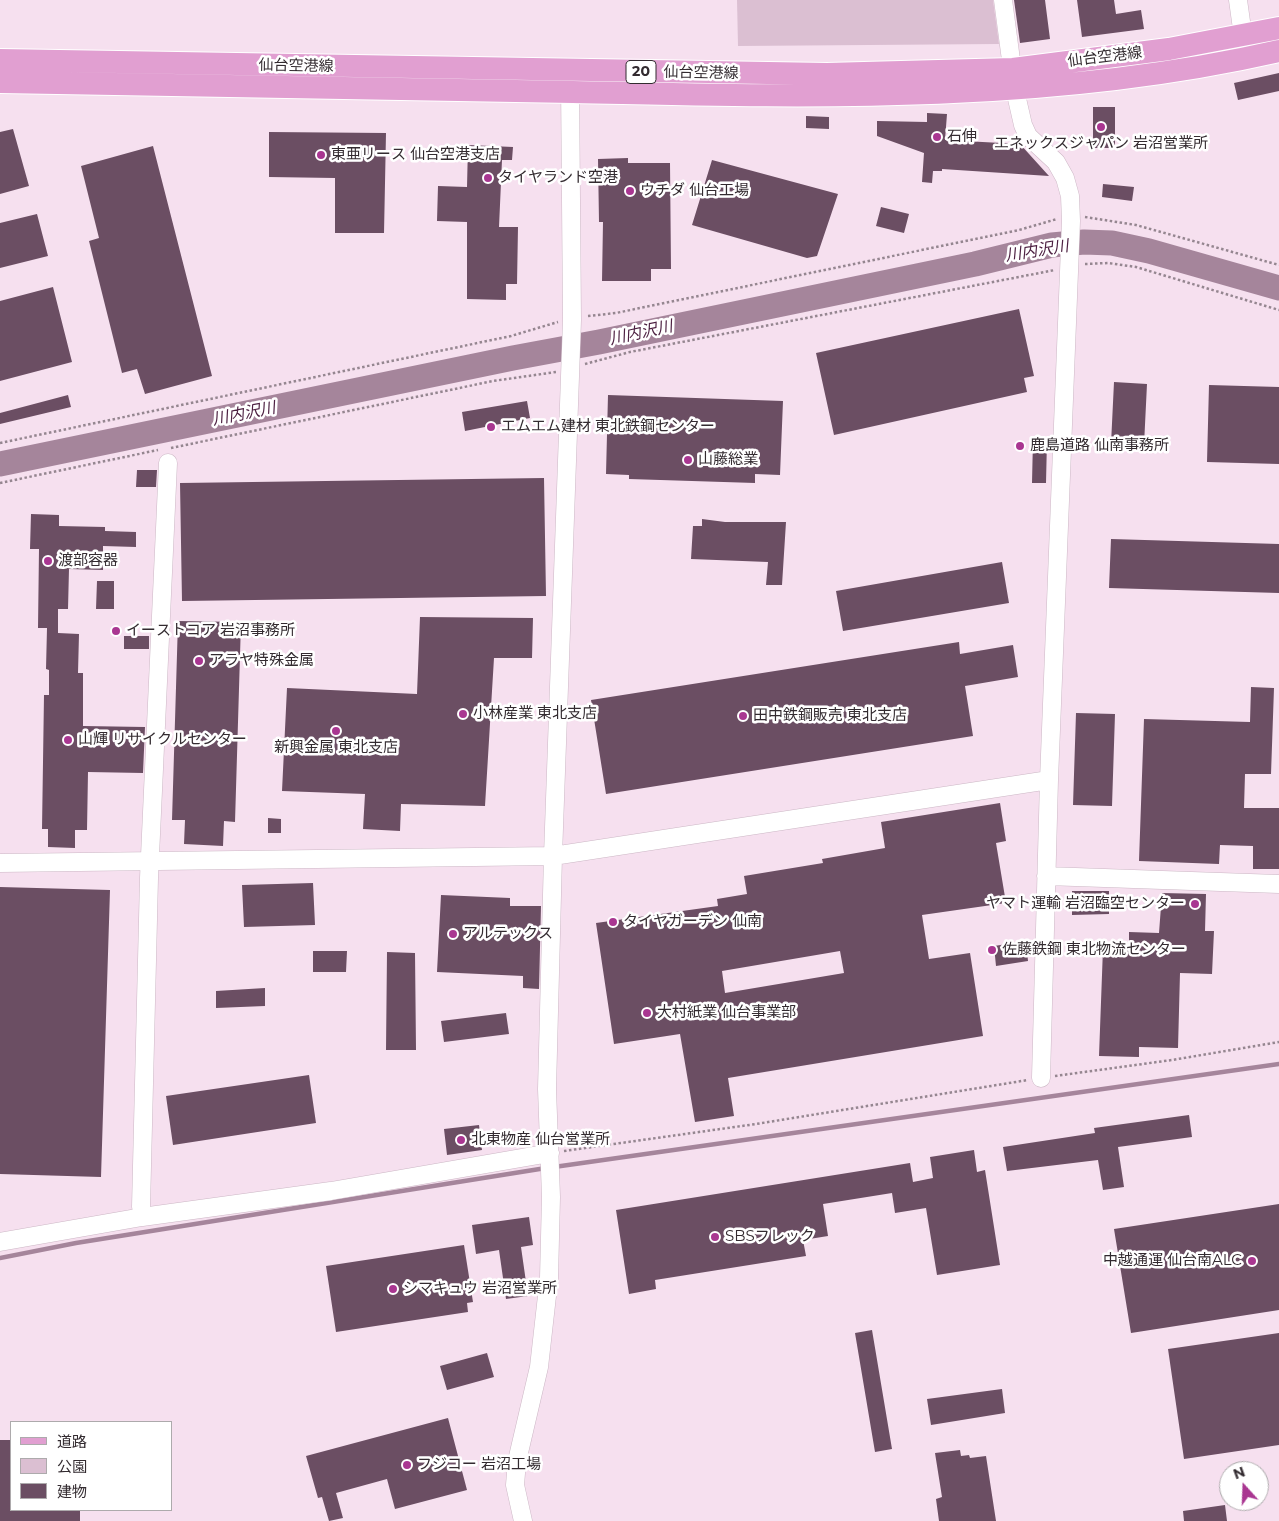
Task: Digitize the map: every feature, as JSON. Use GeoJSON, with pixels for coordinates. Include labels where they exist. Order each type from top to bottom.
{"type":"FeatureCollection","features":[{"type":"Feature","properties":{"kind":"main road","name":"仙台空港線"},"geometry":{"type":"LineString","coordinates":[[1014,79],[1279,28]]}},
{"type":"Feature","properties":{"kind":"main road","name":"仙台空港線"},"geometry":{"type":"LineString","coordinates":[[0,82],[570,82],[827,74],[1014,79],[1171,71],[1279,51]]}},
{"type":"Feature","properties":{"kind":"main road","name":"仙台空港線"},"geometry":{"type":"LineString","coordinates":[[0,60],[570,82]]}},
{"type":"Feature","properties":{"kind":"street"},"geometry":{"type":"LineString","coordinates":[[1003,0],[1014,79],[1028,136],[1056,162],[1065,178],[1070,196],[1071,219],[1049,780],[1040,1078]]}},
{"type":"Feature","properties":{"kind":"street"},"geometry":{"type":"LineString","coordinates":[[1238,0],[1243,36]]}},
{"type":"Feature","properties":{"kind":"street"},"geometry":{"type":"LineString","coordinates":[[523,1521],[515,1485],[517,1461],[539,1367],[549,1278],[552,1197],[547,1089],[553,856],[572,319],[570,82]]}},
{"type":"Feature","properties":{"kind":"street"},"geometry":{"type":"LineString","coordinates":[[141,1207],[150,860],[168,463]]}},
{"type":"Feature","properties":{"kind":"street"},"geometry":{"type":"LineString","coordinates":[[0,863],[553,856],[1049,780]]}},
{"type":"Feature","properties":{"kind":"street"},"geometry":{"type":"LineString","coordinates":[[1046,876],[1279,884]]}},
{"type":"Feature","properties":{"kind":"street"},"geometry":{"type":"LineString","coordinates":[[0,1242],[142,1217],[331,1191],[550,1156]]}},
{"type":"Feature","properties":{"kind":"path"},"geometry":{"type":"LineString","coordinates":[[0,443],[511,336],[572,319],[636,309],[854,265],[1081,216],[1136,225],[1279,265]]}},
{"type":"Feature","properties":{"kind":"path"},"geometry":{"type":"LineString","coordinates":[[0,483],[493,381],[570,368],[630,352],[1069,264],[1088,263],[1136,267],[1279,310]]}},
{"type":"Feature","properties":{"kind":"path"},"geometry":{"type":"LineString","coordinates":[[550,1156],[1279,1042]]}},
{"type":"Feature","properties":{"kind":"green space"},"geometry":{"type":"Polygon","coordinates":[[[737,0],[993,0],[999,44],[738,46],[737,0]]]}},
{"type":"Feature","properties":{"kind":"building"},"geometry":{"type":"Polygon","coordinates":[[[1014,0],[1045,0],[1050,39],[1020,43],[1014,0]]]}},
{"type":"Feature","properties":{"kind":"building"},"geometry":{"type":"Polygon","coordinates":[[[1077,0],[1114,0],[1116,14],[1141,10],[1144,29],[1082,37],[1077,0]]]}},
{"type":"Feature","properties":{"kind":"building"},"geometry":{"type":"Polygon","coordinates":[[[1279,73],[1279,91],[1238,100],[1234,83],[1279,73]]]}},
{"type":"Feature","properties":{"kind":"building"},"geometry":{"type":"Polygon","coordinates":[[[1093,107],[1115,107],[1115,148],[1093,148],[1093,107]]]}},
{"type":"Feature","properties":{"kind":"building"},"geometry":{"type":"Polygon","coordinates":[[[927,113],[947,114],[945,140],[1020,144],[1049,176],[942,169],[942,171],[933,171],[932,183],[922,182],[924,153],[877,136],[877,121],[927,122],[927,113]]]}},
{"type":"Feature","properties":{"kind":"building"},"geometry":{"type":"Polygon","coordinates":[[[806,116],[829,117],[829,129],[806,128],[806,116]]]}},
{"type":"Feature","properties":{"kind":"building"},"geometry":{"type":"Polygon","coordinates":[[[13,129],[29,186],[0,194],[0,132],[13,129]]]}},
{"type":"Feature","properties":{"kind":"building"},"geometry":{"type":"Polygon","coordinates":[[[269,132],[386,133],[384,233],[335,233],[335,178],[269,177],[269,132]]]}},
{"type":"Feature","properties":{"kind":"building"},"geometry":{"type":"Polygon","coordinates":[[[468,145],[513,147],[512,160],[502,160],[499,227],[518,227],[517,284],[506,284],[506,300],[467,299],[467,222],[437,221],[438,186],[467,187],[468,145]]]}},
{"type":"Feature","properties":{"kind":"building"},"geometry":{"type":"Polygon","coordinates":[[[153,146],[212,376],[145,394],[137,369],[122,373],[89,241],[99,238],[81,166],[153,146]]]}},
{"type":"Feature","properties":{"kind":"building"},"geometry":{"type":"Polygon","coordinates":[[[628,158],[628,163],[670,163],[671,269],[651,269],[651,281],[602,281],[603,222],[599,222],[598,159],[628,158]]]}},
{"type":"Feature","properties":{"kind":"building"},"geometry":{"type":"Polygon","coordinates":[[[712,160],[838,194],[817,256],[807,258],[692,225],[712,160]]]}},
{"type":"Feature","properties":{"kind":"building"},"geometry":{"type":"Polygon","coordinates":[[[1103,184],[1134,187],[1132,201],[1102,197],[1103,184]]]}},
{"type":"Feature","properties":{"kind":"building"},"geometry":{"type":"Polygon","coordinates":[[[881,207],[909,214],[904,233],[876,226],[881,207]]]}},
{"type":"Feature","properties":{"kind":"building"},"geometry":{"type":"Polygon","coordinates":[[[37,214],[48,256],[0,268],[0,223],[37,214]]]}},
{"type":"Feature","properties":{"kind":"building"},"geometry":{"type":"Polygon","coordinates":[[[53,287],[72,362],[0,381],[0,301],[53,287]]]}},
{"type":"Feature","properties":{"kind":"building"},"geometry":{"type":"Polygon","coordinates":[[[1019,309],[1034,376],[1024,378],[1027,392],[834,435],[816,353],[1019,309]]]}},
{"type":"Feature","properties":{"kind":"building"},"geometry":{"type":"Polygon","coordinates":[[[1114,382],[1147,384],[1144,445],[1111,444],[1114,382]]]}},
{"type":"Feature","properties":{"kind":"building"},"geometry":{"type":"Polygon","coordinates":[[[1209,385],[1279,387],[1279,464],[1207,462],[1209,385]]]}},
{"type":"Feature","properties":{"kind":"building"},"geometry":{"type":"Polygon","coordinates":[[[68,395],[71,407],[0,424],[0,413],[68,395]]]}},
{"type":"Feature","properties":{"kind":"building"},"geometry":{"type":"Polygon","coordinates":[[[608,395],[783,401],[780,475],[755,474],[755,483],[629,479],[629,475],[606,474],[608,395]]]}},
{"type":"Feature","properties":{"kind":"building"},"geometry":{"type":"Polygon","coordinates":[[[527,401],[530,418],[465,431],[462,412],[527,401]]]}},
{"type":"Feature","properties":{"kind":"building"},"geometry":{"type":"Polygon","coordinates":[[[1033,439],[1047,440],[1046,483],[1032,483],[1033,439]]]}},
{"type":"Feature","properties":{"kind":"building"},"geometry":{"type":"Polygon","coordinates":[[[137,470],[157,470],[156,487],[136,487],[137,470]]]}},
{"type":"Feature","properties":{"kind":"building"},"geometry":{"type":"Polygon","coordinates":[[[544,478],[546,596],[182,601],[180,483],[544,478]]]}},
{"type":"Feature","properties":{"kind":"building"},"geometry":{"type":"Polygon","coordinates":[[[31,514],[59,515],[59,526],[105,527],[105,531],[136,532],[136,547],[103,546],[103,570],[69,569],[68,609],[58,609],[58,633],[79,634],[78,673],[83,673],[83,726],[145,727],[143,773],[88,772],[87,830],[75,830],[75,848],[48,847],[48,829],[42,829],[44,695],[49,695],[49,670],[46,669],[47,628],[38,628],[39,549],[30,549],[31,514]]]}},
{"type":"Feature","properties":{"kind":"building"},"geometry":{"type":"Polygon","coordinates":[[[702,519],[725,522],[786,522],[782,585],[766,585],[768,562],[691,559],[693,526],[702,526],[702,519]]]}},
{"type":"Feature","properties":{"kind":"building"},"geometry":{"type":"Polygon","coordinates":[[[1111,539],[1279,544],[1279,593],[1109,588],[1111,539]]]}},
{"type":"Feature","properties":{"kind":"building"},"geometry":{"type":"Polygon","coordinates":[[[1002,562],[1009,603],[843,631],[836,591],[1002,562]]]}},
{"type":"Feature","properties":{"kind":"building"},"geometry":{"type":"Polygon","coordinates":[[[97,581],[114,581],[114,609],[96,609],[97,581]]]}},
{"type":"Feature","properties":{"kind":"building"},"geometry":{"type":"Polygon","coordinates":[[[420,617],[533,618],[532,658],[494,658],[485,806],[401,804],[400,831],[363,829],[365,794],[282,791],[287,688],[417,694],[420,617]]]}},
{"type":"Feature","properties":{"kind":"building"},"geometry":{"type":"Polygon","coordinates":[[[178,621],[241,622],[235,822],[224,821],[223,846],[184,844],[185,820],[172,820],[178,621]]]}},
{"type":"Feature","properties":{"kind":"building"},"geometry":{"type":"Polygon","coordinates":[[[124,636],[149,636],[149,649],[124,649],[124,636]]]}},
{"type":"Feature","properties":{"kind":"building"},"geometry":{"type":"Polygon","coordinates":[[[959,642],[960,654],[1013,645],[1018,677],[965,686],[973,736],[606,794],[591,700],[959,642]]]}},
{"type":"Feature","properties":{"kind":"building"},"geometry":{"type":"Polygon","coordinates":[[[1251,687],[1274,688],[1271,774],[1245,774],[1244,808],[1279,808],[1279,869],[1253,869],[1253,846],[1220,845],[1219,864],[1139,861],[1144,719],[1250,722],[1251,687]]]}},
{"type":"Feature","properties":{"kind":"building"},"geometry":{"type":"Polygon","coordinates":[[[1076,713],[1115,714],[1112,806],[1073,805],[1076,713]]]}},
{"type":"Feature","properties":{"kind":"building"},"geometry":{"type":"Polygon","coordinates":[[[1000,803],[1006,841],[996,843],[1006,903],[922,915],[929,959],[970,953],[983,1036],[728,1078],[734,1116],[695,1122],[680,1034],[614,1044],[596,923],[718,906],[717,899],[747,894],[744,876],[823,863],[822,859],[885,848],[881,822],[1000,803]],[[840,951],[722,971],[725,993],[844,973],[840,951]]]}},
{"type":"Feature","properties":{"kind":"building"},"geometry":{"type":"Polygon","coordinates":[[[268,818],[281,819],[281,833],[268,833],[268,818]]]}},
{"type":"Feature","properties":{"kind":"building"},"geometry":{"type":"Polygon","coordinates":[[[313,883],[315,925],[244,927],[242,885],[313,883]]]}},
{"type":"Feature","properties":{"kind":"building"},"geometry":{"type":"Polygon","coordinates":[[[0,887],[110,890],[101,1177],[0,1174],[0,887]]]}},
{"type":"Feature","properties":{"kind":"building"},"geometry":{"type":"Polygon","coordinates":[[[1072,891],[1109,891],[1109,914],[1072,915],[1072,891]]]}},
{"type":"Feature","properties":{"kind":"building"},"geometry":{"type":"Polygon","coordinates":[[[1162,893],[1206,894],[1205,931],[1214,931],[1212,974],[1180,973],[1178,1048],[1139,1047],[1139,1057],[1099,1056],[1103,948],[1129,949],[1129,932],[1159,933],[1162,893]]]}},
{"type":"Feature","properties":{"kind":"building"},"geometry":{"type":"Polygon","coordinates":[[[441,895],[510,898],[510,906],[541,906],[539,989],[523,988],[523,976],[437,972],[441,895]]]}},
{"type":"Feature","properties":{"kind":"building"},"geometry":{"type":"Polygon","coordinates":[[[1026,941],[1028,961],[996,966],[994,946],[1026,941]]]}},
{"type":"Feature","properties":{"kind":"building"},"geometry":{"type":"Polygon","coordinates":[[[313,951],[347,951],[346,972],[313,972],[313,951]]]}},
{"type":"Feature","properties":{"kind":"building"},"geometry":{"type":"Polygon","coordinates":[[[387,952],[415,953],[416,1050],[386,1050],[387,952]]]}},
{"type":"Feature","properties":{"kind":"building"},"geometry":{"type":"Polygon","coordinates":[[[265,988],[265,1006],[216,1008],[216,991],[265,988]]]}},
{"type":"Feature","properties":{"kind":"building"},"geometry":{"type":"Polygon","coordinates":[[[506,1013],[509,1034],[444,1042],[441,1021],[506,1013]]]}},
{"type":"Feature","properties":{"kind":"building"},"geometry":{"type":"Polygon","coordinates":[[[309,1075],[316,1123],[173,1145],[166,1096],[309,1075]]]}},
{"type":"Feature","properties":{"kind":"building"},"geometry":{"type":"Polygon","coordinates":[[[1189,1115],[1192,1137],[1118,1147],[1124,1187],[1103,1190],[1098,1160],[1007,1171],[1003,1147],[1095,1133],[1094,1128],[1189,1115]]]}},
{"type":"Feature","properties":{"kind":"building"},"geometry":{"type":"Polygon","coordinates":[[[479,1125],[482,1150],[447,1155],[444,1129],[479,1125]]]}},
{"type":"Feature","properties":{"kind":"building"},"geometry":{"type":"Polygon","coordinates":[[[974,1150],[977,1172],[985,1170],[1000,1265],[937,1275],[926,1208],[895,1213],[892,1193],[823,1204],[828,1236],[803,1240],[806,1256],[655,1280],[656,1289],[629,1294],[616,1210],[910,1163],[913,1182],[933,1178],[930,1157],[974,1150]]]}},
{"type":"Feature","properties":{"kind":"building"},"geometry":{"type":"Polygon","coordinates":[[[1279,1204],[1279,1310],[1131,1333],[1114,1229],[1279,1204]]]}},
{"type":"Feature","properties":{"kind":"building"},"geometry":{"type":"Polygon","coordinates":[[[529,1217],[533,1245],[521,1247],[528,1296],[506,1299],[499,1250],[476,1254],[472,1225],[529,1217]]]}},
{"type":"Feature","properties":{"kind":"building"},"geometry":{"type":"Polygon","coordinates":[[[464,1245],[473,1302],[467,1303],[468,1312],[336,1332],[326,1266],[464,1245]]]}},
{"type":"Feature","properties":{"kind":"building"},"geometry":{"type":"Polygon","coordinates":[[[872,1330],[892,1449],[875,1452],[855,1333],[872,1330]]]}},
{"type":"Feature","properties":{"kind":"building"},"geometry":{"type":"Polygon","coordinates":[[[1279,1333],[1279,1445],[1184,1459],[1168,1349],[1279,1333]]]}},
{"type":"Feature","properties":{"kind":"building"},"geometry":{"type":"Polygon","coordinates":[[[487,1353],[494,1377],[447,1390],[440,1366],[487,1353]]]}},
{"type":"Feature","properties":{"kind":"building"},"geometry":{"type":"Polygon","coordinates":[[[1002,1389],[1005,1413],[931,1425],[927,1399],[1002,1389]]]}},
{"type":"Feature","properties":{"kind":"building"},"geometry":{"type":"Polygon","coordinates":[[[448,1418],[467,1490],[395,1509],[387,1479],[336,1493],[343,1518],[329,1521],[322,1497],[318,1498],[306,1456],[448,1418]]]}},
{"type":"Feature","properties":{"kind":"building"},"geometry":{"type":"Polygon","coordinates":[[[0,1440],[10,1440],[10,1511],[80,1511],[80,1521],[0,1521],[0,1440]]]}},
{"type":"Feature","properties":{"kind":"building"},"geometry":{"type":"Polygon","coordinates":[[[960,1450],[961,1456],[969,1455],[970,1458],[986,1456],[996,1521],[939,1521],[936,1499],[942,1497],[935,1453],[960,1450]]]}},
{"type":"Feature","properties":{"kind":"building"},"geometry":{"type":"Polygon","coordinates":[[[1219,1506],[1219,1511],[1226,1511],[1227,1521],[1184,1521],[1183,1511],[1219,1506]]]}},
{"type":"Feature","properties":{"kind":"waterway","name":"川内沢川"},"geometry":{"type":"LineString","coordinates":[[0,464],[975,264],[1052,245],[1084,242],[1112,243],[1149,251],[1279,288]]}},
{"type":"Feature","properties":{"kind":"waterway"},"geometry":{"type":"LineString","coordinates":[[554,1167],[1279,1064]]}},
{"type":"Feature","properties":{"kind":"waterway"},"geometry":{"type":"LineString","coordinates":[[0,1258],[76,1243],[546,1168]]}},
{"type":"Feature","properties":{"kind":"place","name":"エネックスジャパン 岩沼営業所"},"geometry":{"type":"Point","coordinates":[1101,127]}},
{"type":"Feature","properties":{"kind":"place","name":"石伸"},"geometry":{"type":"Point","coordinates":[937,137]}},
{"type":"Feature","properties":{"kind":"place","name":"東亜リース 仙台空港支店"},"geometry":{"type":"Point","coordinates":[321,155]}},
{"type":"Feature","properties":{"kind":"place","name":"タイヤランド空港"},"geometry":{"type":"Point","coordinates":[488,178]}},
{"type":"Feature","properties":{"kind":"place","name":"ウチダ 仙台工場"},"geometry":{"type":"Point","coordinates":[630,191]}},
{"type":"Feature","properties":{"kind":"place","name":"エムエム建材 東北鉄鋼センター"},"geometry":{"type":"Point","coordinates":[491,427]}},
{"type":"Feature","properties":{"kind":"place","name":"鹿島道路 仙南事務所"},"geometry":{"type":"Point","coordinates":[1020,446]}},
{"type":"Feature","properties":{"kind":"place","name":"山藤総業"},"geometry":{"type":"Point","coordinates":[688,460]}},
{"type":"Feature","properties":{"kind":"place","name":"渡部容器"},"geometry":{"type":"Point","coordinates":[48,561]}},
{"type":"Feature","properties":{"kind":"place","name":"イーストコア 岩沼事務所"},"geometry":{"type":"Point","coordinates":[116,631]}},
{"type":"Feature","properties":{"kind":"place","name":"アラヤ特殊金属"},"geometry":{"type":"Point","coordinates":[199,661]}},
{"type":"Feature","properties":{"kind":"place","name":"小林産業 東北支店"},"geometry":{"type":"Point","coordinates":[463,714]}},
{"type":"Feature","properties":{"kind":"place","name":"田中鉄鋼販売 東北支店"},"geometry":{"type":"Point","coordinates":[743,716]}},
{"type":"Feature","properties":{"kind":"place","name":"新興金属 東北支店"},"geometry":{"type":"Point","coordinates":[336,731]}},
{"type":"Feature","properties":{"kind":"place","name":"山輝 リサイクルセンター"},"geometry":{"type":"Point","coordinates":[68,740]}},
{"type":"Feature","properties":{"kind":"place","name":"ヤマト運輸 岩沼臨空センター"},"geometry":{"type":"Point","coordinates":[1195,904]}},
{"type":"Feature","properties":{"kind":"place","name":"タイヤガーデン 仙南"},"geometry":{"type":"Point","coordinates":[613,922]}},
{"type":"Feature","properties":{"kind":"place","name":"アルテックス"},"geometry":{"type":"Point","coordinates":[453,934]}},
{"type":"Feature","properties":{"kind":"place","name":"佐藤鉄鋼 東北物流センター"},"geometry":{"type":"Point","coordinates":[992,950]}},
{"type":"Feature","properties":{"kind":"place","name":"大村紙業 仙台事業部"},"geometry":{"type":"Point","coordinates":[647,1013]}},
{"type":"Feature","properties":{"kind":"place","name":"北東物産 仙台営業所"},"geometry":{"type":"Point","coordinates":[461,1140]}},
{"type":"Feature","properties":{"kind":"place","name":"SBSフレック"},"geometry":{"type":"Point","coordinates":[715,1237]}},
{"type":"Feature","properties":{"kind":"place","name":"中越通運 仙台南ALC"},"geometry":{"type":"Point","coordinates":[1252,1261]}},
{"type":"Feature","properties":{"kind":"place","name":"シマキュウ 岩沼営業所"},"geometry":{"type":"Point","coordinates":[393,1289]}},
{"type":"Feature","properties":{"kind":"place","name":"フジコー 岩沼工場"},"geometry":{"type":"Point","coordinates":[407,1465]}}]}
